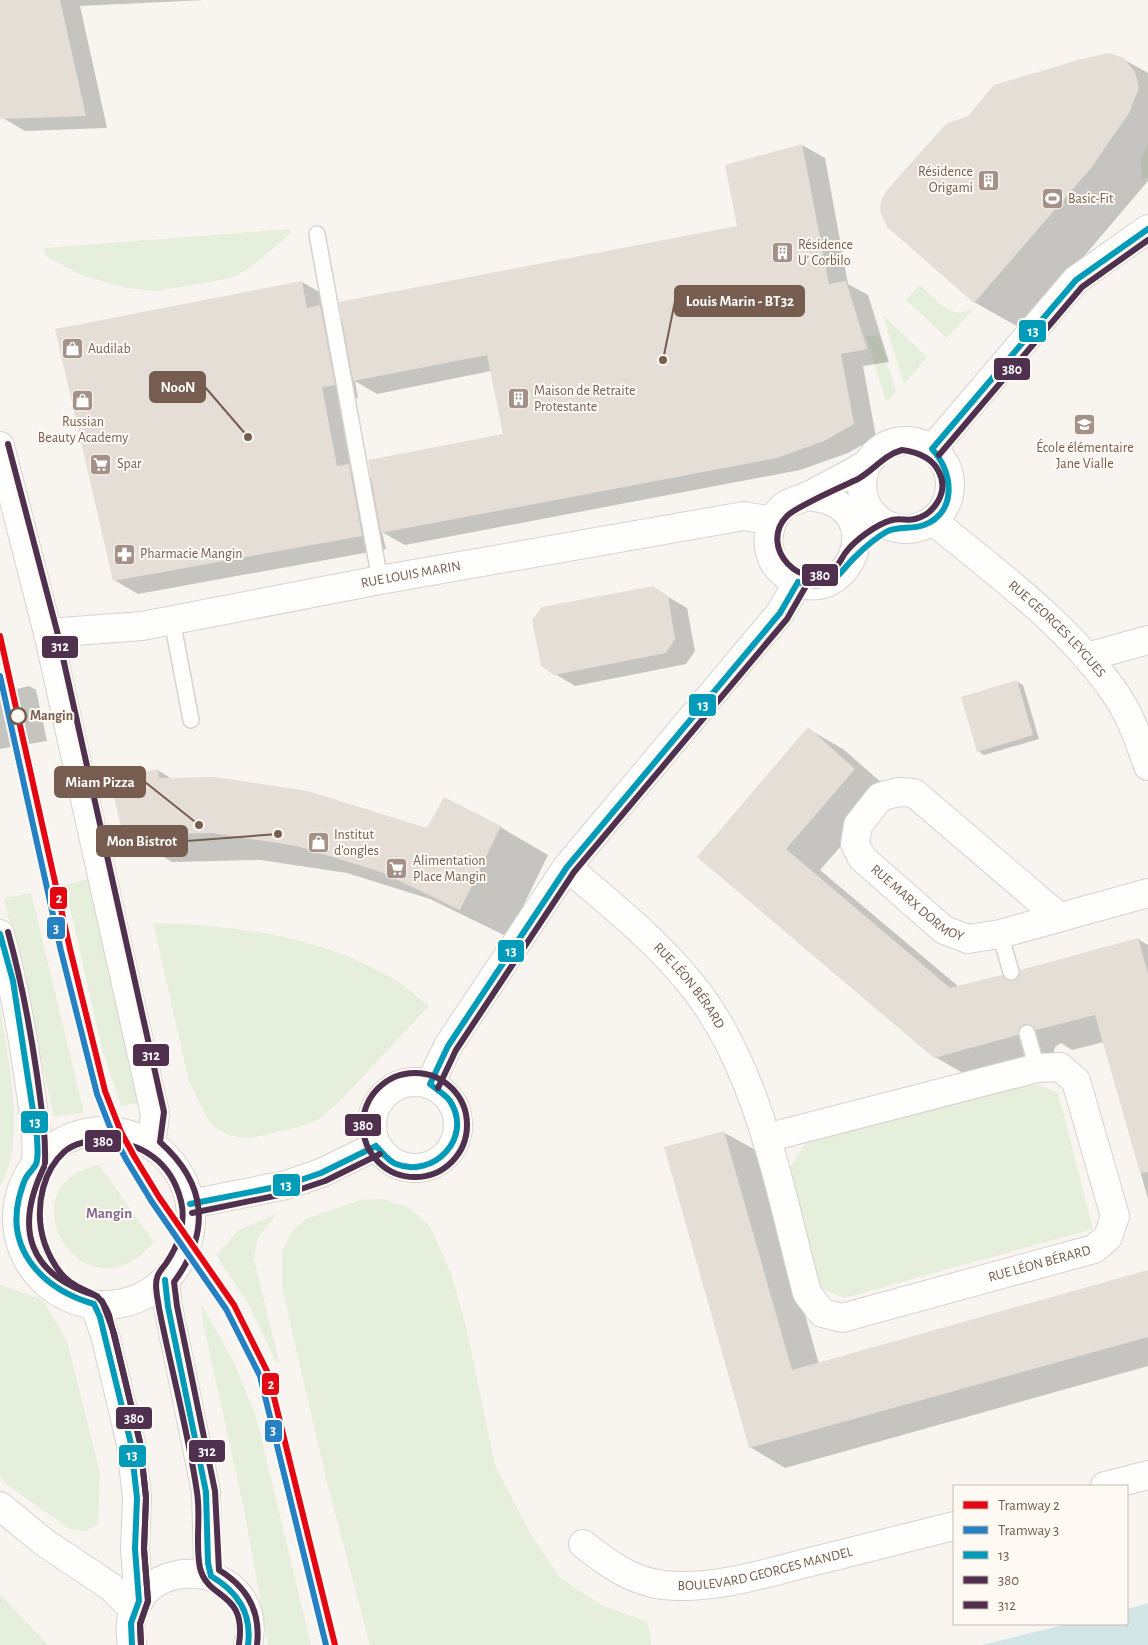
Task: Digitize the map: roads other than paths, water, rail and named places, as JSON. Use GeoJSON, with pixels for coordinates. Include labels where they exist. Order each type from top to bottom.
{"type":"FeatureCollection","features":[{"type":"Feature","properties":{"kind":"street"},"geometry":{"type":"LineString","coordinates":[[932,449],[1076,280],[1148,229]]}},
{"type":"Feature","properties":{"kind":"street"},"geometry":{"type":"LineString","coordinates":[[901,441],[916,441],[932,449],[940,455],[947,467],[951,483],[948,499],[940,514],[932,520],[911,529],[895,528],[880,521],[869,509],[863,495],[862,480],[867,464],[876,452],[888,444],[901,441]]}},
{"type":"Feature","properties":{"kind":"street"},"geometry":{"type":"LineString","coordinates":[[0,446],[48,633],[155,1114],[151,1145]]}},
{"type":"Feature","properties":{"kind":"street"},"geometry":{"type":"LineString","coordinates":[[867,464],[807,496],[793,500],[782,508],[772,520],[768,535],[769,551],[775,565],[786,576],[798,582],[817,585],[833,580],[846,569],[854,556],[895,528]]}},
{"type":"Feature","properties":{"kind":"street"},"geometry":{"type":"LineString","coordinates":[[807,496],[821,497],[834,502],[846,511],[853,523],[856,539],[854,556]]}},
{"type":"Feature","properties":{"kind":"street","name":"RUE LOUIS MARIN"},"geometry":{"type":"LineString","coordinates":[[48,633],[142,626],[380,580],[744,516],[772,520]]}},
{"type":"Feature","properties":{"kind":"street","name":"RUE GEORGES LEYGUES"},"geometry":{"type":"LineString","coordinates":[[932,520],[1020,590],[1087,657],[1114,691],[1137,735],[1148,766]]}},
{"type":"Feature","properties":{"kind":"street"},"geometry":{"type":"LineString","coordinates":[[430,1084],[448,1046],[567,867],[780,613],[798,582]]}},
{"type":"Feature","properties":{"kind":"street"},"geometry":{"type":"LineString","coordinates":[[1087,657],[1148,640]]}},
{"type":"Feature","properties":{"kind":"street","name":"RUE MARX DORMOY"},"geometry":{"type":"LineString","coordinates":[[1059,917],[914,793],[898,792],[880,797],[858,825],[856,844],[862,858],[944,930],[968,939],[1000,934],[1148,894]]}},
{"type":"Feature","properties":{"kind":"street","name":"RUE LÉON BÉRARD"},"geometry":{"type":"LineString","coordinates":[[567,867],[633,924],[687,979],[726,1040],[742,1072],[766,1138],[807,1293],[822,1313],[842,1318],[1094,1249],[1108,1237],[1115,1216],[1076,1081],[1060,1067],[1037,1068],[766,1138]]}},
{"type":"Feature","properties":{"kind":"street"},"geometry":{"type":"LineString","coordinates":[[0,934],[13,981],[28,1067],[37,1137],[36,1163]]}},
{"type":"Feature","properties":{"kind":"street"},"geometry":{"type":"LineString","coordinates":[[416,1082],[430,1084],[446,1095],[456,1112],[458,1132],[450,1150],[437,1162],[415,1169],[392,1162],[376,1146],[372,1136],[372,1117],[380,1099],[387,1092],[402,1084],[416,1082]]}},
{"type":"Feature","properties":{"kind":"street"},"geometry":{"type":"LineString","coordinates":[[100,1131],[121,1132],[151,1145],[173,1164],[181,1176],[190,1204],[191,1228],[186,1249],[174,1270],[165,1280],[137,1298],[116,1304],[94,1304],[70,1298],[50,1286],[33,1268],[22,1247],[17,1220],[18,1205],[28,1176],[36,1163],[56,1145],[81,1134],[100,1131]]}},
{"type":"Feature","properties":{"kind":"street"},"geometry":{"type":"LineString","coordinates":[[190,1204],[286,1185],[322,1173],[376,1146]]}},
{"type":"Feature","properties":{"kind":"street"},"geometry":{"type":"LineString","coordinates":[[165,1280],[168,1307],[206,1492],[208,1563],[211,1576]]}},
{"type":"Feature","properties":{"kind":"street"},"geometry":{"type":"LineString","coordinates":[[94,1304],[100,1318],[131,1444],[137,1498],[137,1606],[131,1624],[132,1645]]}},
{"type":"Feature","properties":{"kind":"street"},"geometry":{"type":"LineString","coordinates":[[1109,1485],[1148,1475]]}},
{"type":"Feature","properties":{"kind":"street"},"geometry":{"type":"LineString","coordinates":[[0,1506],[45,1544],[137,1606]]}},
{"type":"Feature","properties":{"kind":"street","name":"BOULEVARD GEORGES MANDEL"},"geometry":{"type":"LineString","coordinates":[[583,1544],[611,1566],[637,1579],[663,1585],[694,1585],[729,1581],[770,1572],[953,1526]]}},
{"type":"Feature","properties":{"kind":"street"},"geometry":{"type":"LineString","coordinates":[[137,1606],[158,1581],[171,1575],[184,1572],[211,1576],[225,1583],[236,1593],[245,1606],[250,1620],[248,1645]]}},
{"type":"Feature","properties":{"kind":"lane"},"geometry":{"type":"LineString","coordinates":[[316,234],[380,580]]}},
{"type":"Feature","properties":{"kind":"lane"},"geometry":{"type":"LineString","coordinates":[[172,620],[191,720]]}},
{"type":"Feature","properties":{"kind":"lane"},"geometry":{"type":"LineString","coordinates":[[1000,934],[1012,972]]}},
{"type":"Feature","properties":{"kind":"lane"},"geometry":{"type":"LineString","coordinates":[[1027,1033],[1037,1068]]}},
{"type":"Feature","properties":{"kind":"tram line","name":"2"},"geometry":{"type":"LineString","coordinates":[[0,636],[70,949],[105,1091],[121,1132],[134,1156],[159,1197],[234,1305],[268,1373],[335,1645]]}},
{"type":"Feature","properties":{"kind":"tram line","name":"3"},"geometry":{"type":"LineString","coordinates":[[0,676],[61,951],[97,1094],[113,1135],[127,1161],[152,1202],[226,1309],[260,1376],[326,1645]]}},
{"type":"Feature","properties":{"kind":"place","name":"Résidence Origami"},"geometry":{"type":"Point","coordinates":[989,180]}},
{"type":"Feature","properties":{"kind":"place","name":"Basic-Fit"},"geometry":{"type":"Point","coordinates":[1052,199]}},
{"type":"Feature","properties":{"kind":"place","name":"Résidence U' Corbilo"},"geometry":{"type":"Point","coordinates":[782,253]}},
{"type":"Feature","properties":{"kind":"place","name":"Audilab"},"geometry":{"type":"Point","coordinates":[72,349]}},
{"type":"Feature","properties":{"kind":"place","name":"Louis Marin - BT32"},"geometry":{"type":"Point","coordinates":[663,360]}},
{"type":"Feature","properties":{"kind":"place","name":"Maison de Retraite Protestante"},"geometry":{"type":"Point","coordinates":[518,399]}},
{"type":"Feature","properties":{"kind":"place","name":"Russian Beauty Academy"},"geometry":{"type":"Point","coordinates":[83,400]}},
{"type":"Feature","properties":{"kind":"place","name":"École élémentaire Jane Vialle"},"geometry":{"type":"Point","coordinates":[1085,425]}},
{"type":"Feature","properties":{"kind":"place","name":"NooN"},"geometry":{"type":"Point","coordinates":[248,437]}},
{"type":"Feature","properties":{"kind":"place","name":"Spar"},"geometry":{"type":"Point","coordinates":[101,464]}},
{"type":"Feature","properties":{"kind":"place","name":"Pharmacie Mangin"},"geometry":{"type":"Point","coordinates":[124,554]}},
{"type":"Feature","properties":{"kind":"place","name":"Mangin"},"geometry":{"type":"Point","coordinates":[18,716]}},
{"type":"Feature","properties":{"kind":"place","name":"Miam Pizza"},"geometry":{"type":"Point","coordinates":[199,825]}},
{"type":"Feature","properties":{"kind":"place","name":"Mon Bistrot"},"geometry":{"type":"Point","coordinates":[278,834]}},
{"type":"Feature","properties":{"kind":"place","name":"Institut d'ongles"},"geometry":{"type":"Point","coordinates":[318,843]}},
{"type":"Feature","properties":{"kind":"place","name":"Alimentation Place Mangin"},"geometry":{"type":"Point","coordinates":[397,869]}},
{"type":"Feature","properties":{"kind":"district","name":"Mangin"},"geometry":{"type":"Point","coordinates":[109,1213]}}]}
